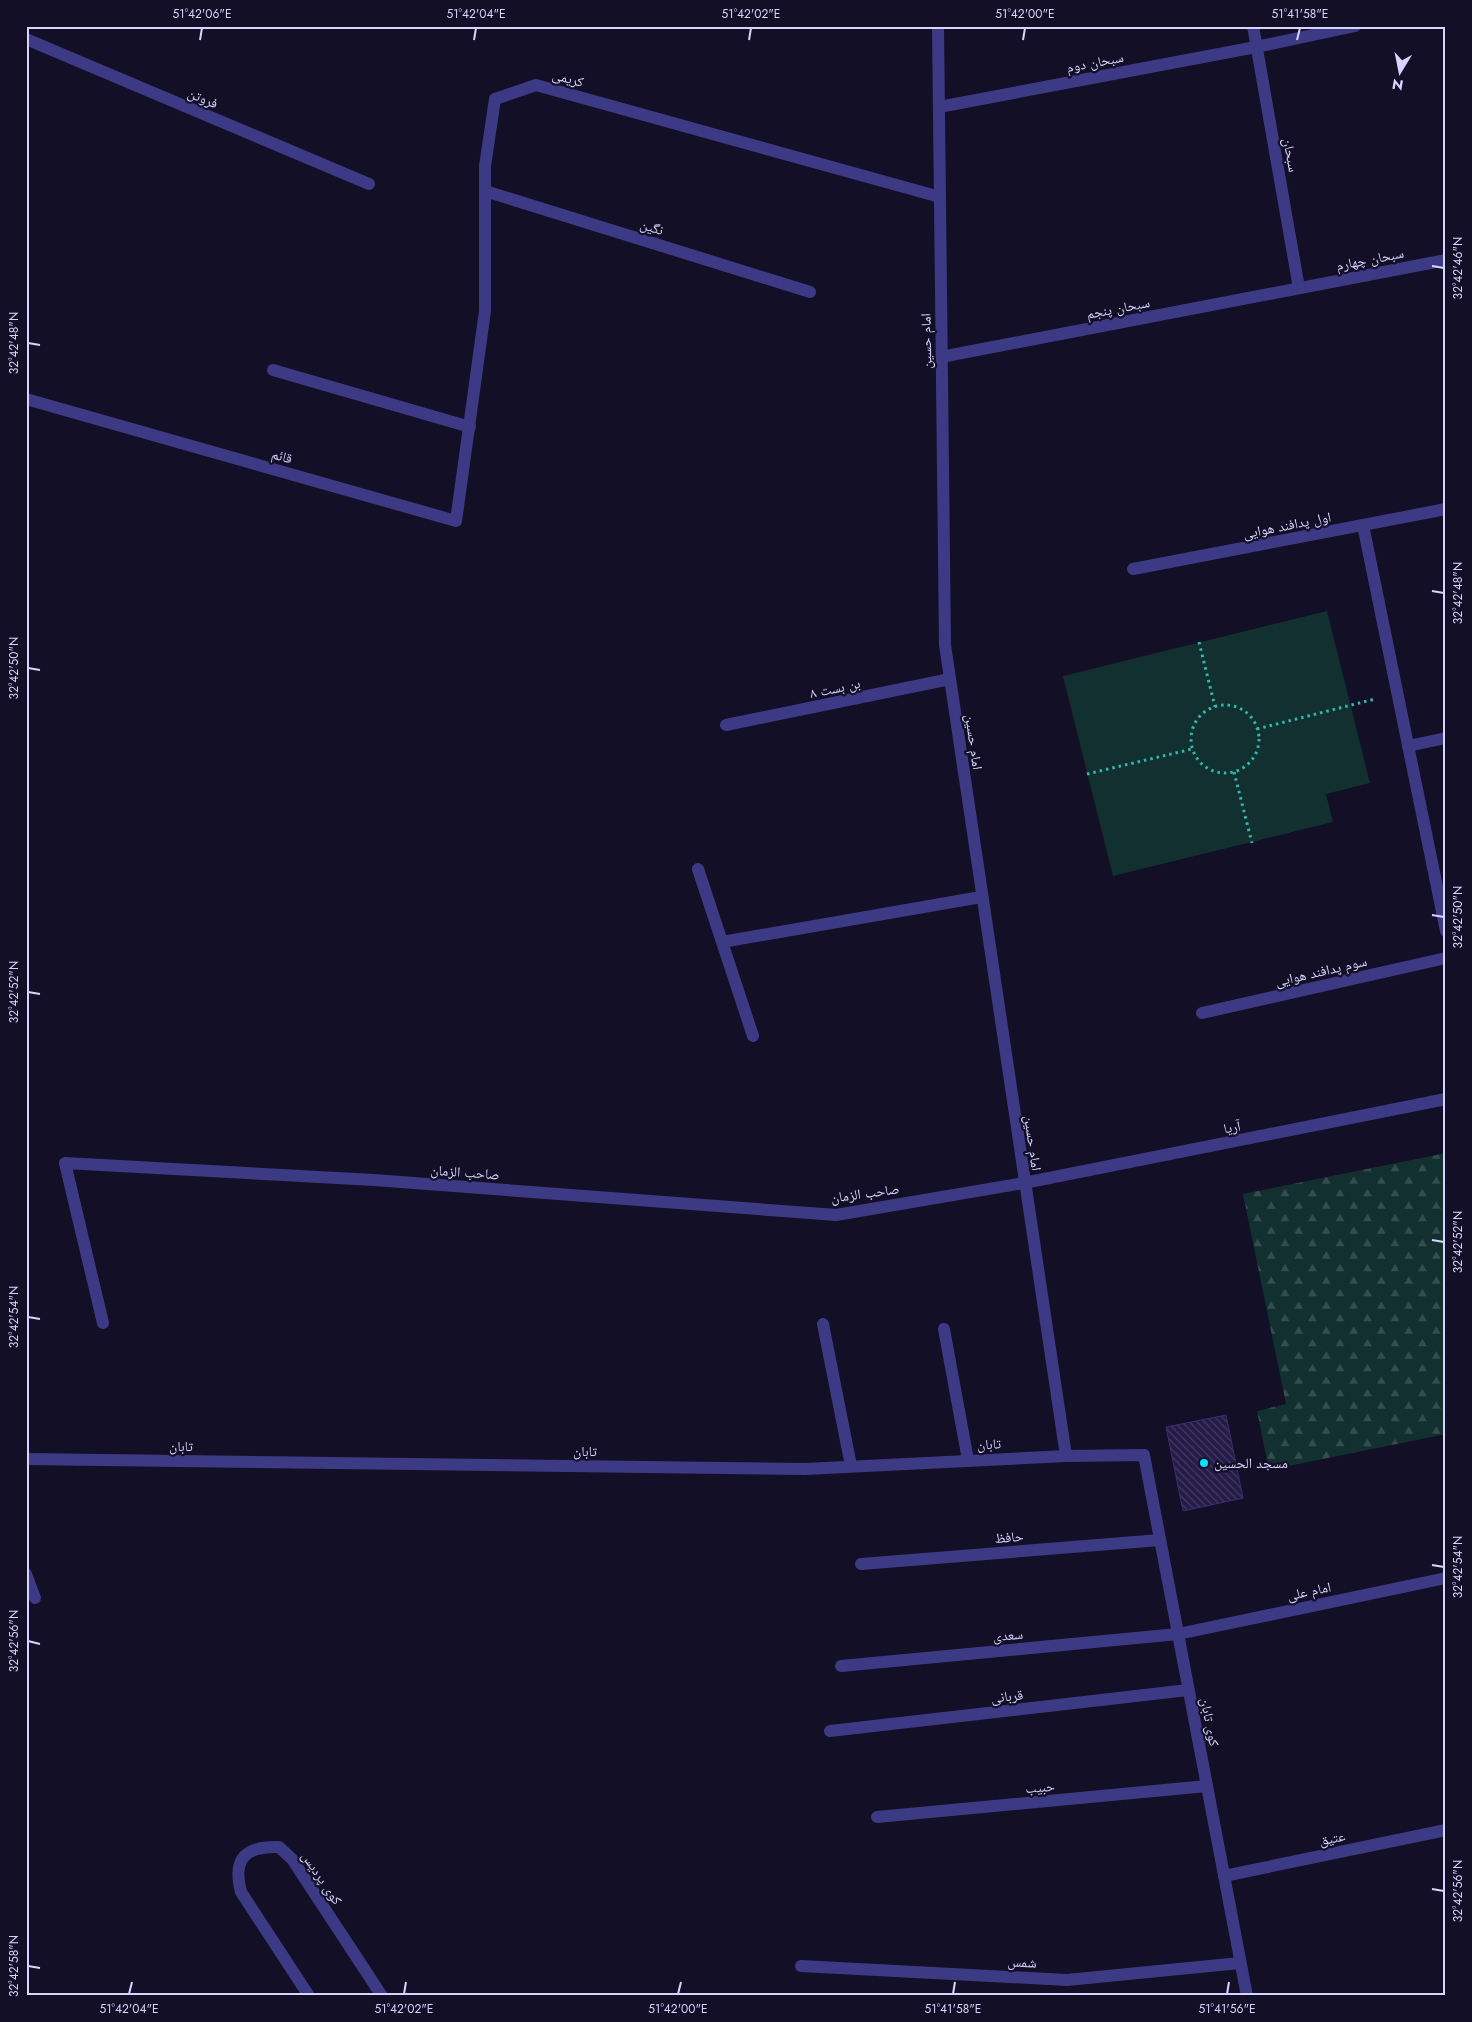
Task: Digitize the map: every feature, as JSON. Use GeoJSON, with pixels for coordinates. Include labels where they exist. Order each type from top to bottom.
{"type":"FeatureCollection","features":[{"type":"Feature","properties":{"kind":"street","name":"امام حسین"},"geometry":{"type":"LineString","coordinates":[[938,26],[944,645],[1066,1456]]}},
{"type":"Feature","properties":{"kind":"street","name":"سبحان"},"geometry":{"type":"LineString","coordinates":[[1253,26],[1299,288]]}},
{"type":"Feature","properties":{"kind":"street","name":"سبحان دوم"},"geometry":{"type":"LineString","coordinates":[[939,107],[1256,47],[1355,26]]}},
{"type":"Feature","properties":{"kind":"street","name":"فروتن"},"geometry":{"type":"LineString","coordinates":[[26,40],[369,184]]}},
{"type":"Feature","properties":{"kind":"street","name":"کریمی"},"geometry":{"type":"LineString","coordinates":[[467,446],[485,311],[485,166],[495,99],[536,85],[940,197]]}},
{"type":"Feature","properties":{"kind":"street","name":"نگین"},"geometry":{"type":"LineString","coordinates":[[485,191],[810,292]]}},
{"type":"Feature","properties":{"kind":"street","name":"سبحان چهارم"},"geometry":{"type":"LineString","coordinates":[[1299,288],[1446,260]]}},
{"type":"Feature","properties":{"kind":"street","name":"سبحان پنجم"},"geometry":{"type":"LineString","coordinates":[[941,357],[1299,288]]}},
{"type":"Feature","properties":{"kind":"street"},"geometry":{"type":"LineString","coordinates":[[273,370],[470,427]]}},
{"type":"Feature","properties":{"kind":"street","name":"قائم"},"geometry":{"type":"LineString","coordinates":[[26,399],[456,521],[467,446]]}},
{"type":"Feature","properties":{"kind":"street","name":"اول پدافند هوایی"},"geometry":{"type":"LineString","coordinates":[[1133,569],[1446,509]]}},
{"type":"Feature","properties":{"kind":"street"},"geometry":{"type":"LineString","coordinates":[[1363,525],[1446,931]]}},
{"type":"Feature","properties":{"kind":"street","name":"بن بست ۸"},"geometry":{"type":"LineString","coordinates":[[726,725],[950,680]]}},
{"type":"Feature","properties":{"kind":"street"},"geometry":{"type":"LineString","coordinates":[[1408,746],[1446,738]]}},
{"type":"Feature","properties":{"kind":"street"},"geometry":{"type":"LineString","coordinates":[[698,869],[754,1036]]}},
{"type":"Feature","properties":{"kind":"street"},"geometry":{"type":"LineString","coordinates":[[722,942],[981,896]]}},
{"type":"Feature","properties":{"kind":"street","name":"سوم پدافند هوایی"},"geometry":{"type":"LineString","coordinates":[[1202,1013],[1446,958]]}},
{"type":"Feature","properties":{"kind":"street","name":"آریا"},"geometry":{"type":"LineString","coordinates":[[1024,1183],[1446,1100]]}},
{"type":"Feature","properties":{"kind":"street","name":"صاحب الزمان"},"geometry":{"type":"LineString","coordinates":[[103,1323],[65,1163],[374,1180],[836,1214],[1024,1183]]}},
{"type":"Feature","properties":{"kind":"street"},"geometry":{"type":"LineString","coordinates":[[823,1324],[851,1466]]}},
{"type":"Feature","properties":{"kind":"street"},"geometry":{"type":"LineString","coordinates":[[944,1330],[968,1460]]}},
{"type":"Feature","properties":{"kind":"street","name":"تابان"},"geometry":{"type":"LineString","coordinates":[[26,1459],[805,1469],[968,1460],[1144,1455]]}},
{"type":"Feature","properties":{"kind":"street","name":"کوی تابان"},"geometry":{"type":"LineString","coordinates":[[1144,1455],[1247,1996]]}},
{"type":"Feature","properties":{"kind":"street","name":"حافظ"},"geometry":{"type":"LineString","coordinates":[[861,1564],[1160,1540]]}},
{"type":"Feature","properties":{"kind":"street"},"geometry":{"type":"LineString","coordinates":[[26,1574],[35,1598]]}},
{"type":"Feature","properties":{"kind":"street","name":"امام علی"},"geometry":{"type":"LineString","coordinates":[[1178,1634],[1446,1578]]}},
{"type":"Feature","properties":{"kind":"street","name":"سعدی"},"geometry":{"type":"LineString","coordinates":[[840,1666],[1178,1634]]}},
{"type":"Feature","properties":{"kind":"street","name":"قربانی"},"geometry":{"type":"LineString","coordinates":[[830,1731],[1188,1690]]}},
{"type":"Feature","properties":{"kind":"street","name":"حبیب"},"geometry":{"type":"LineString","coordinates":[[877,1817],[1207,1786]]}},
{"type":"Feature","properties":{"kind":"street","name":"عتیق"},"geometry":{"type":"LineString","coordinates":[[1224,1876],[1446,1830]]}},
{"type":"Feature","properties":{"kind":"street","name":"کوی پردیس"},"geometry":{"type":"LineString","coordinates":[[309,1996],[241,1892],[237,1878],[240,1864],[249,1851],[262,1846],[279,1847],[292,1859],[382,1996]]}},
{"type":"Feature","properties":{"kind":"street","name":"شمس"},"geometry":{"type":"LineString","coordinates":[[800,1966],[1067,1980],[1240,1962]]}},
{"type":"Feature","properties":{"kind":"path"},"geometry":{"type":"LineString","coordinates":[[1199,642],[1215,707]]}},
{"type":"Feature","properties":{"kind":"path"},"geometry":{"type":"LineString","coordinates":[[1257,730],[1351,705]]}},
{"type":"Feature","properties":{"kind":"path"},"geometry":{"type":"LineString","coordinates":[[1227,706],[1238,709],[1248,715],[1257,730],[1258,747],[1253,758],[1245,767],[1234,772],[1224,773],[1204,766],[1197,759],[1192,749],[1191,738],[1193,728],[1202,715],[1215,707],[1227,706]]}},
{"type":"Feature","properties":{"kind":"path"},"geometry":{"type":"LineString","coordinates":[[1087,774],[1192,749]]}},
{"type":"Feature","properties":{"kind":"path"},"geometry":{"type":"LineString","coordinates":[[1234,772],[1252,843]]}},
{"type":"Feature","properties":{"kind":"green space"},"geometry":{"type":"Polygon","coordinates":[[[1327,611],[1370,783],[1326,794],[1333,822],[1113,876],[1063,676],[1327,611]]]}},
{"type":"Feature","properties":{"kind":"green space"},"geometry":{"type":"Polygon","coordinates":[[[1446,1153],[1446,1434],[1269,1470],[1257,1411],[1286,1404],[1243,1194],[1446,1153]]]}},
{"type":"Feature","properties":{"kind":"building","name":"مسجد الحسین"},"geometry":{"type":"Polygon","coordinates":[[[1226,1415],[1243,1498],[1183,1511],[1166,1427],[1226,1415]]]}},
{"type":"Feature","properties":{"kind":"place","name":"مسجد الحسین"},"geometry":{"type":"Point","coordinates":[1204,1463]}}]}
